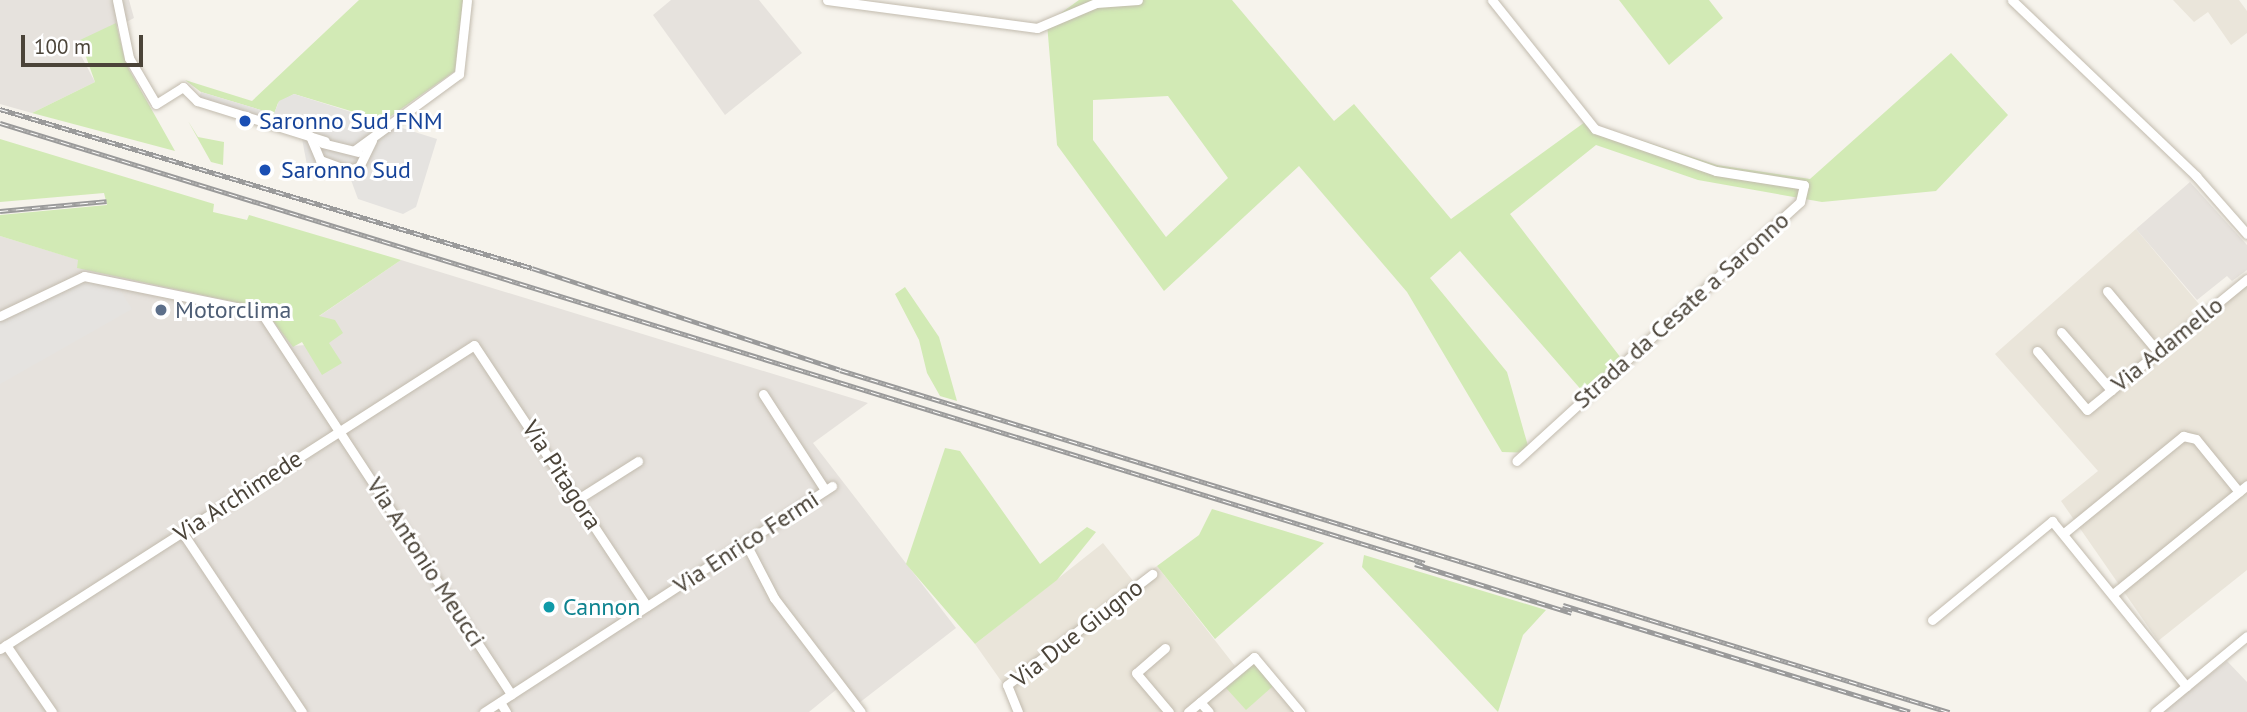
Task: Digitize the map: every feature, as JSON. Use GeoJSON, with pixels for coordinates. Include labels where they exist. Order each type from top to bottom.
{"type":"FeatureCollection","features":[{"type":"Feature","properties":{"kind":"street"},"geometry":{"type":"LineString","coordinates":[[117,0],[129,58],[150,99],[164,104],[181,87],[197,101],[355,150],[459,74],[467,0]]}},
{"type":"Feature","properties":{"kind":"street"},"geometry":{"type":"LineString","coordinates":[[827,0],[1042,28],[1096,3],[1138,0]]}},
{"type":"Feature","properties":{"kind":"street","name":"Strada da Cesate a Saronno"},"geometry":{"type":"LineString","coordinates":[[1492,0],[1595,129],[1716,171],[1804,185],[1800,202],[1516,461]]}},
{"type":"Feature","properties":{"kind":"street"},"geometry":{"type":"LineString","coordinates":[[2012,0],[2247,234]]}},
{"type":"Feature","properties":{"kind":"street"},"geometry":{"type":"LineString","coordinates":[[310,136],[323,162],[347,170],[361,163],[373,139]]}},
{"type":"Feature","properties":{"kind":"street"},"geometry":{"type":"LineString","coordinates":[[317,151],[325,141]]}},
{"type":"Feature","properties":{"kind":"street"},"geometry":{"type":"LineString","coordinates":[[355,150],[361,163]]}},
{"type":"Feature","properties":{"kind":"street","name":"Via Antonio Meucci"},"geometry":{"type":"LineString","coordinates":[[0,316],[85,276],[256,310],[340,429],[511,694]]}},
{"type":"Feature","properties":{"kind":"street","name":"Via Adamello"},"geometry":{"type":"LineString","coordinates":[[2037,351],[2087,410],[2247,279]]}},
{"type":"Feature","properties":{"kind":"street"},"geometry":{"type":"LineString","coordinates":[[2107,291],[2158,352]]}},
{"type":"Feature","properties":{"kind":"street"},"geometry":{"type":"LineString","coordinates":[[2061,332],[2112,390]]}},
{"type":"Feature","properties":{"kind":"street","name":"Via Archimede"},"geometry":{"type":"LineString","coordinates":[[3,647],[340,429],[476,345]]}},
{"type":"Feature","properties":{"kind":"street","name":"Via Pitagora"},"geometry":{"type":"LineString","coordinates":[[476,345],[647,606]]}},
{"type":"Feature","properties":{"kind":"street","name":"Via Enrico Fermi"},"geometry":{"type":"LineString","coordinates":[[484,712],[829,488],[763,394]]}},
{"type":"Feature","properties":{"kind":"street"},"geometry":{"type":"LineString","coordinates":[[2064,533],[2183,436],[2196,439],[2243,489],[2113,594]]}},
{"type":"Feature","properties":{"kind":"street"},"geometry":{"type":"LineString","coordinates":[[578,499],[638,461]]}},
{"type":"Feature","properties":{"kind":"street"},"geometry":{"type":"LineString","coordinates":[[1932,620],[2043,523],[2052,521],[2186,686]]}},
{"type":"Feature","properties":{"kind":"street"},"geometry":{"type":"LineString","coordinates":[[182,532],[302,712]]}},
{"type":"Feature","properties":{"kind":"street"},"geometry":{"type":"LineString","coordinates":[[745,542],[774,598],[861,712]]}},
{"type":"Feature","properties":{"kind":"street","name":"Via Due Giugno"},"geometry":{"type":"LineString","coordinates":[[1018,712],[1005,692],[1152,574]]}},
{"type":"Feature","properties":{"kind":"street"},"geometry":{"type":"LineString","coordinates":[[2155,712],[2247,636]]}},
{"type":"Feature","properties":{"kind":"street"},"geometry":{"type":"LineString","coordinates":[[3,647],[52,712]]}},
{"type":"Feature","properties":{"kind":"street"},"geometry":{"type":"LineString","coordinates":[[1165,648],[1136,673],[1169,712]]}},
{"type":"Feature","properties":{"kind":"street"},"geometry":{"type":"LineString","coordinates":[[1188,712],[1254,657],[1300,712]]}},
{"type":"Feature","properties":{"kind":"street"},"geometry":{"type":"LineString","coordinates":[[500,702],[506,712]]}},
{"type":"Feature","properties":{"kind":"street"},"geometry":{"type":"LineString","coordinates":[[1200,702],[1209,712]]}},
{"type":"Feature","properties":{"kind":"shaded area"},"geometry":{"type":"Polygon","coordinates":[[[0,0],[129,0],[134,18],[77,48],[95,82],[32,113],[0,104],[0,0]]]}},
{"type":"Feature","properties":{"kind":"shaded area"},"geometry":{"type":"Polygon","coordinates":[[[671,0],[759,0],[802,53],[725,115],[653,15],[671,0]]]}},
{"type":"Feature","properties":{"kind":"shaded area"},"geometry":{"type":"Polygon","coordinates":[[[2173,0],[2239,0],[2247,11],[2247,33],[2231,45],[2208,12],[2194,22],[2173,0]]]}},
{"type":"Feature","properties":{"kind":"shaded area"},"geometry":{"type":"Polygon","coordinates":[[[201,92],[274,114],[279,101],[294,94],[437,139],[416,207],[403,214],[358,199],[351,180],[307,165],[302,139],[272,129],[273,121],[199,98],[201,92]]]}},
{"type":"Feature","properties":{"kind":"shaded area"},"geometry":{"type":"Polygon","coordinates":[[[2190,182],[2247,245],[2247,270],[2232,281],[2227,276],[2197,300],[2136,229],[2190,182]]]}},
{"type":"Feature","properties":{"kind":"shaded area"},"geometry":{"type":"Polygon","coordinates":[[[2136,229],[2209,316],[2247,283],[2247,570],[2158,641],[2061,501],[2098,471],[1995,354],[2136,229]]]}},
{"type":"Feature","properties":{"kind":"shaded area"},"geometry":{"type":"Polygon","coordinates":[[[0,236],[79,260],[78,267],[263,308],[293,346],[329,343],[318,317],[401,260],[868,403],[813,443],[956,628],[859,703],[843,684],[809,712],[0,712],[0,236]]]}},
{"type":"Feature","properties":{"kind":"shaded area"},"geometry":{"type":"Polygon","coordinates":[[[84,277],[118,287],[132,309],[0,384],[0,321],[84,277]]]}},
{"type":"Feature","properties":{"kind":"shaded area"},"geometry":{"type":"Polygon","coordinates":[[[1103,543],[1134,582],[1157,566],[1235,666],[1252,653],[1297,712],[1023,712],[975,644],[1103,543]]]}},
{"type":"Feature","properties":{"kind":"shaded area"},"geometry":{"type":"Polygon","coordinates":[[[2227,661],[2247,682],[2247,712],[2162,712],[2227,661]]]}},
{"type":"Feature","properties":{"kind":"green space"},"geometry":{"type":"Polygon","coordinates":[[[359,0],[463,0],[455,71],[384,121],[294,94],[278,103],[274,114],[201,92],[185,80],[252,101],[359,0]]]}},
{"type":"Feature","properties":{"kind":"green space"},"geometry":{"type":"Polygon","coordinates":[[[1079,0],[1232,0],[1334,121],[1354,104],[1451,219],[1585,122],[1717,165],[1810,179],[1951,53],[2008,115],[1936,191],[1822,202],[1698,180],[1596,145],[1510,214],[1621,358],[1584,393],[1460,251],[1430,278],[1507,372],[1530,453],[1502,452],[1407,292],[1299,166],[1164,291],[1057,145],[1047,23],[1079,0]],[[1168,96],[1093,100],[1093,140],[1166,237],[1228,178],[1168,96]]]}},
{"type":"Feature","properties":{"kind":"green space"},"geometry":{"type":"Polygon","coordinates":[[[1619,0],[1709,0],[1723,18],[1669,65],[1619,0]]]}},
{"type":"Feature","properties":{"kind":"green space"},"geometry":{"type":"Polygon","coordinates":[[[116,23],[126,64],[175,151],[32,113],[95,82],[80,40],[116,23]]]}},
{"type":"Feature","properties":{"kind":"green space"},"geometry":{"type":"Polygon","coordinates":[[[188,121],[198,137],[224,142],[223,165],[211,162],[188,121]]]}},
{"type":"Feature","properties":{"kind":"green space"},"geometry":{"type":"Polygon","coordinates":[[[0,139],[214,204],[213,212],[247,220],[249,215],[401,260],[319,316],[335,320],[343,333],[329,343],[342,363],[322,375],[302,342],[293,347],[263,308],[77,268],[78,260],[0,236],[0,215],[107,205],[104,193],[0,202],[0,139]]]}},
{"type":"Feature","properties":{"kind":"green space"},"geometry":{"type":"Polygon","coordinates":[[[905,287],[939,337],[957,401],[940,396],[927,373],[919,340],[895,294],[905,287]]]}},
{"type":"Feature","properties":{"kind":"green space"},"geometry":{"type":"Polygon","coordinates":[[[945,448],[960,451],[1040,564],[1087,527],[1096,532],[1057,580],[975,644],[906,564],[945,448]]]}},
{"type":"Feature","properties":{"kind":"green space"},"geometry":{"type":"Polygon","coordinates":[[[1212,509],[1324,543],[1215,639],[1157,566],[1199,535],[1212,509]]]}},
{"type":"Feature","properties":{"kind":"green space"},"geometry":{"type":"Polygon","coordinates":[[[1364,555],[1546,610],[1523,635],[1498,712],[1362,567],[1364,555]]]}},
{"type":"Feature","properties":{"kind":"green space"},"geometry":{"type":"Polygon","coordinates":[[[1254,664],[1273,686],[1246,710],[1226,688],[1254,664]]]}},
{"type":"Feature","properties":{"kind":"railway"},"geometry":{"type":"LineString","coordinates":[[0,109],[532,268],[840,370],[1949,712]]}},
{"type":"Feature","properties":{"kind":"railway"},"geometry":{"type":"LineString","coordinates":[[0,123],[1425,563]]}},
{"type":"Feature","properties":{"kind":"railway"},"geometry":{"type":"LineString","coordinates":[[0,211],[107,201]]}},
{"type":"Feature","properties":{"kind":"railway"},"geometry":{"type":"LineString","coordinates":[[1415,564],[1572,613]]}},
{"type":"Feature","properties":{"kind":"railway"},"geometry":{"type":"LineString","coordinates":[[1563,605],[1910,712]]}},
{"type":"Feature","properties":{"kind":"place","name":"Saronno Sud FNM"},"geometry":{"type":"Point","coordinates":[245,121]}},
{"type":"Feature","properties":{"kind":"place","name":"Saronno Sud"},"geometry":{"type":"Point","coordinates":[265,170]}},
{"type":"Feature","properties":{"kind":"place","name":"Motorclima"},"geometry":{"type":"Point","coordinates":[161,310]}},
{"type":"Feature","properties":{"kind":"place","name":"Cannon"},"geometry":{"type":"Point","coordinates":[549,607]}}]}
